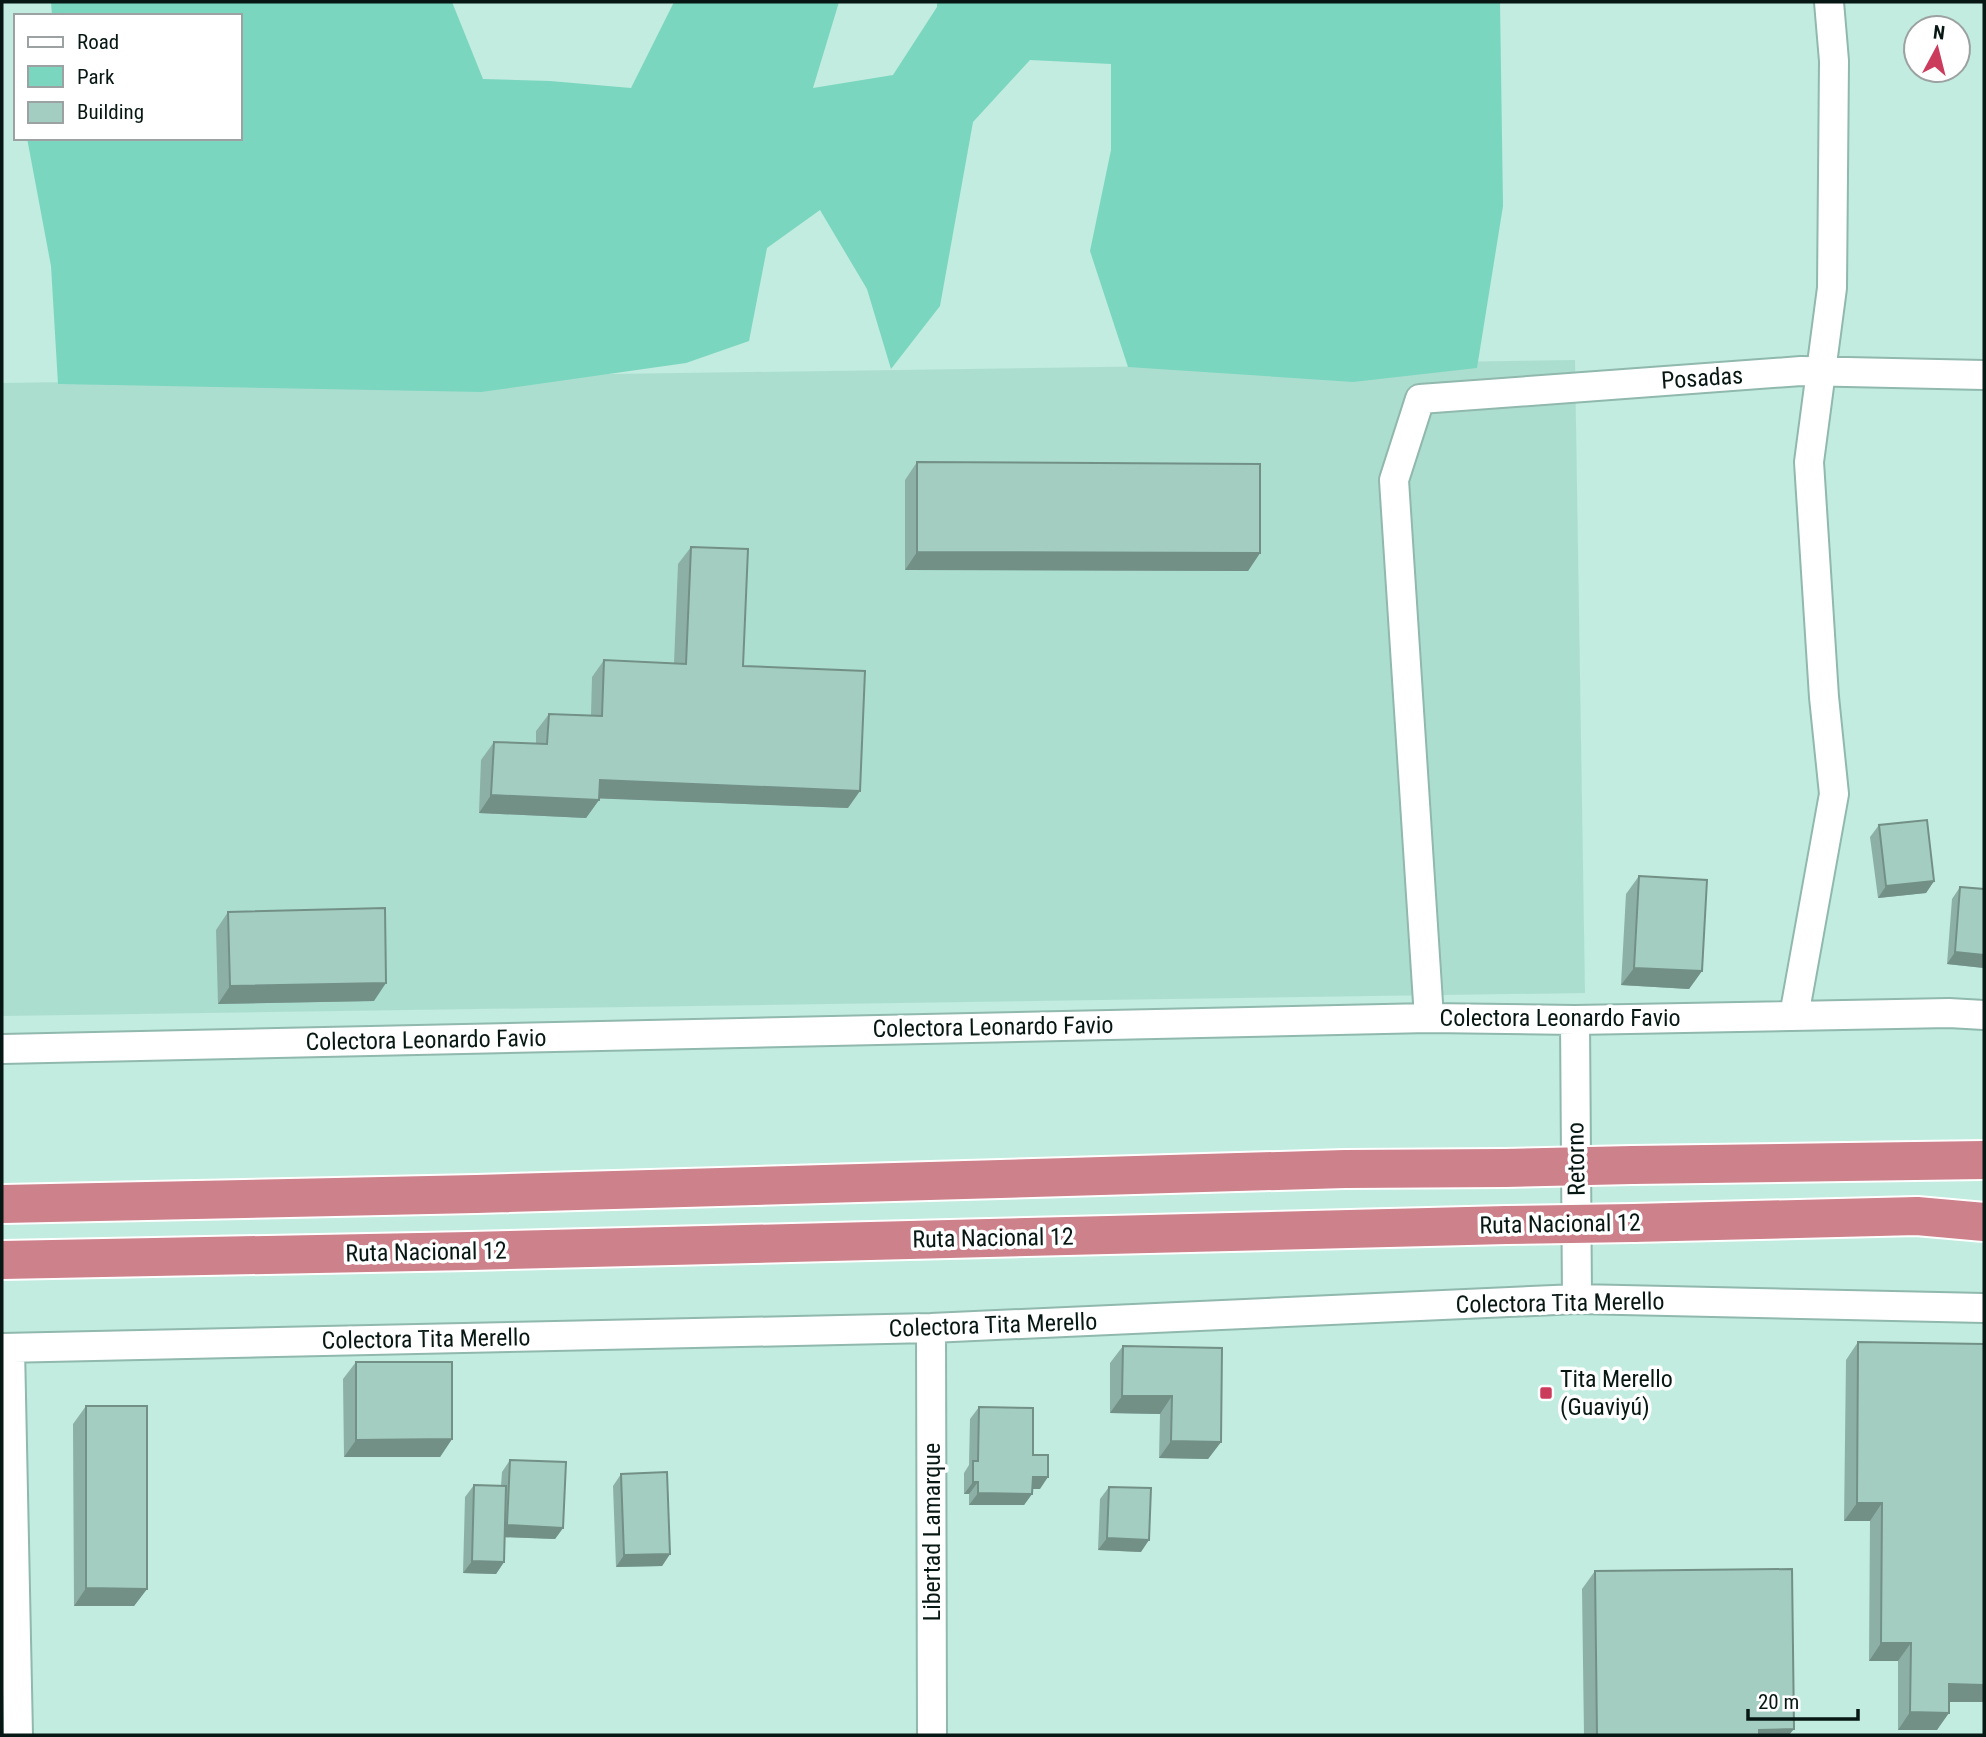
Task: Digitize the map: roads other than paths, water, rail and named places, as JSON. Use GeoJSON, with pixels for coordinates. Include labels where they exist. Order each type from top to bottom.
{"type":"FeatureCollection","features":[{"type":"Feature","properties":{"kind":"highway"},"geometry":{"type":"LineString","coordinates":[[2,1205],[503,1194],[1345,1169],[1984,1160]]}},
{"type":"Feature","properties":{"kind":"highway","name":"Ruta Nacional 12"},"geometry":{"type":"LineString","coordinates":[[2,1259],[456,1251],[1917,1216],[1984,1222]]}},
{"type":"Feature","properties":{"kind":"street"},"geometry":{"type":"LineString","coordinates":[[1794,1016],[1834,794],[1823,684],[1808,462],[1832,288],[1834,61],[1829,2]]}},
{"type":"Feature","properties":{"kind":"street","name":"Posadas"},"geometry":{"type":"LineString","coordinates":[[1429,1018],[1394,480],[1420,399],[1801,371],[1984,375]]}},
{"type":"Feature","properties":{"kind":"street","name":"Colectora Leonardo Favio"},"geometry":{"type":"LineString","coordinates":[[2,1049],[1429,1018],[1575,1020],[1984,1015]]}},
{"type":"Feature","properties":{"kind":"street","name":"Retorno"},"geometry":{"type":"LineString","coordinates":[[1575,1020],[1577,1298]]}},
{"type":"Feature","properties":{"kind":"street","name":"Colectora Tita Merello"},"geometry":{"type":"LineString","coordinates":[[6,1348],[931,1328],[1577,1298],[1984,1308]]}},
{"type":"Feature","properties":{"kind":"street","name":"Libertad Lamarque"},"geometry":{"type":"LineString","coordinates":[[931,1328],[932,1735]]}},
{"type":"Feature","properties":{"kind":"street"},"geometry":{"type":"LineString","coordinates":[[6,1348],[18,1735]]}},
{"type":"Feature","properties":{"kind":"place","name":"Tita Merello (Guaviyú)"},"geometry":{"type":"Point","coordinates":[1546,1393]}}]}
